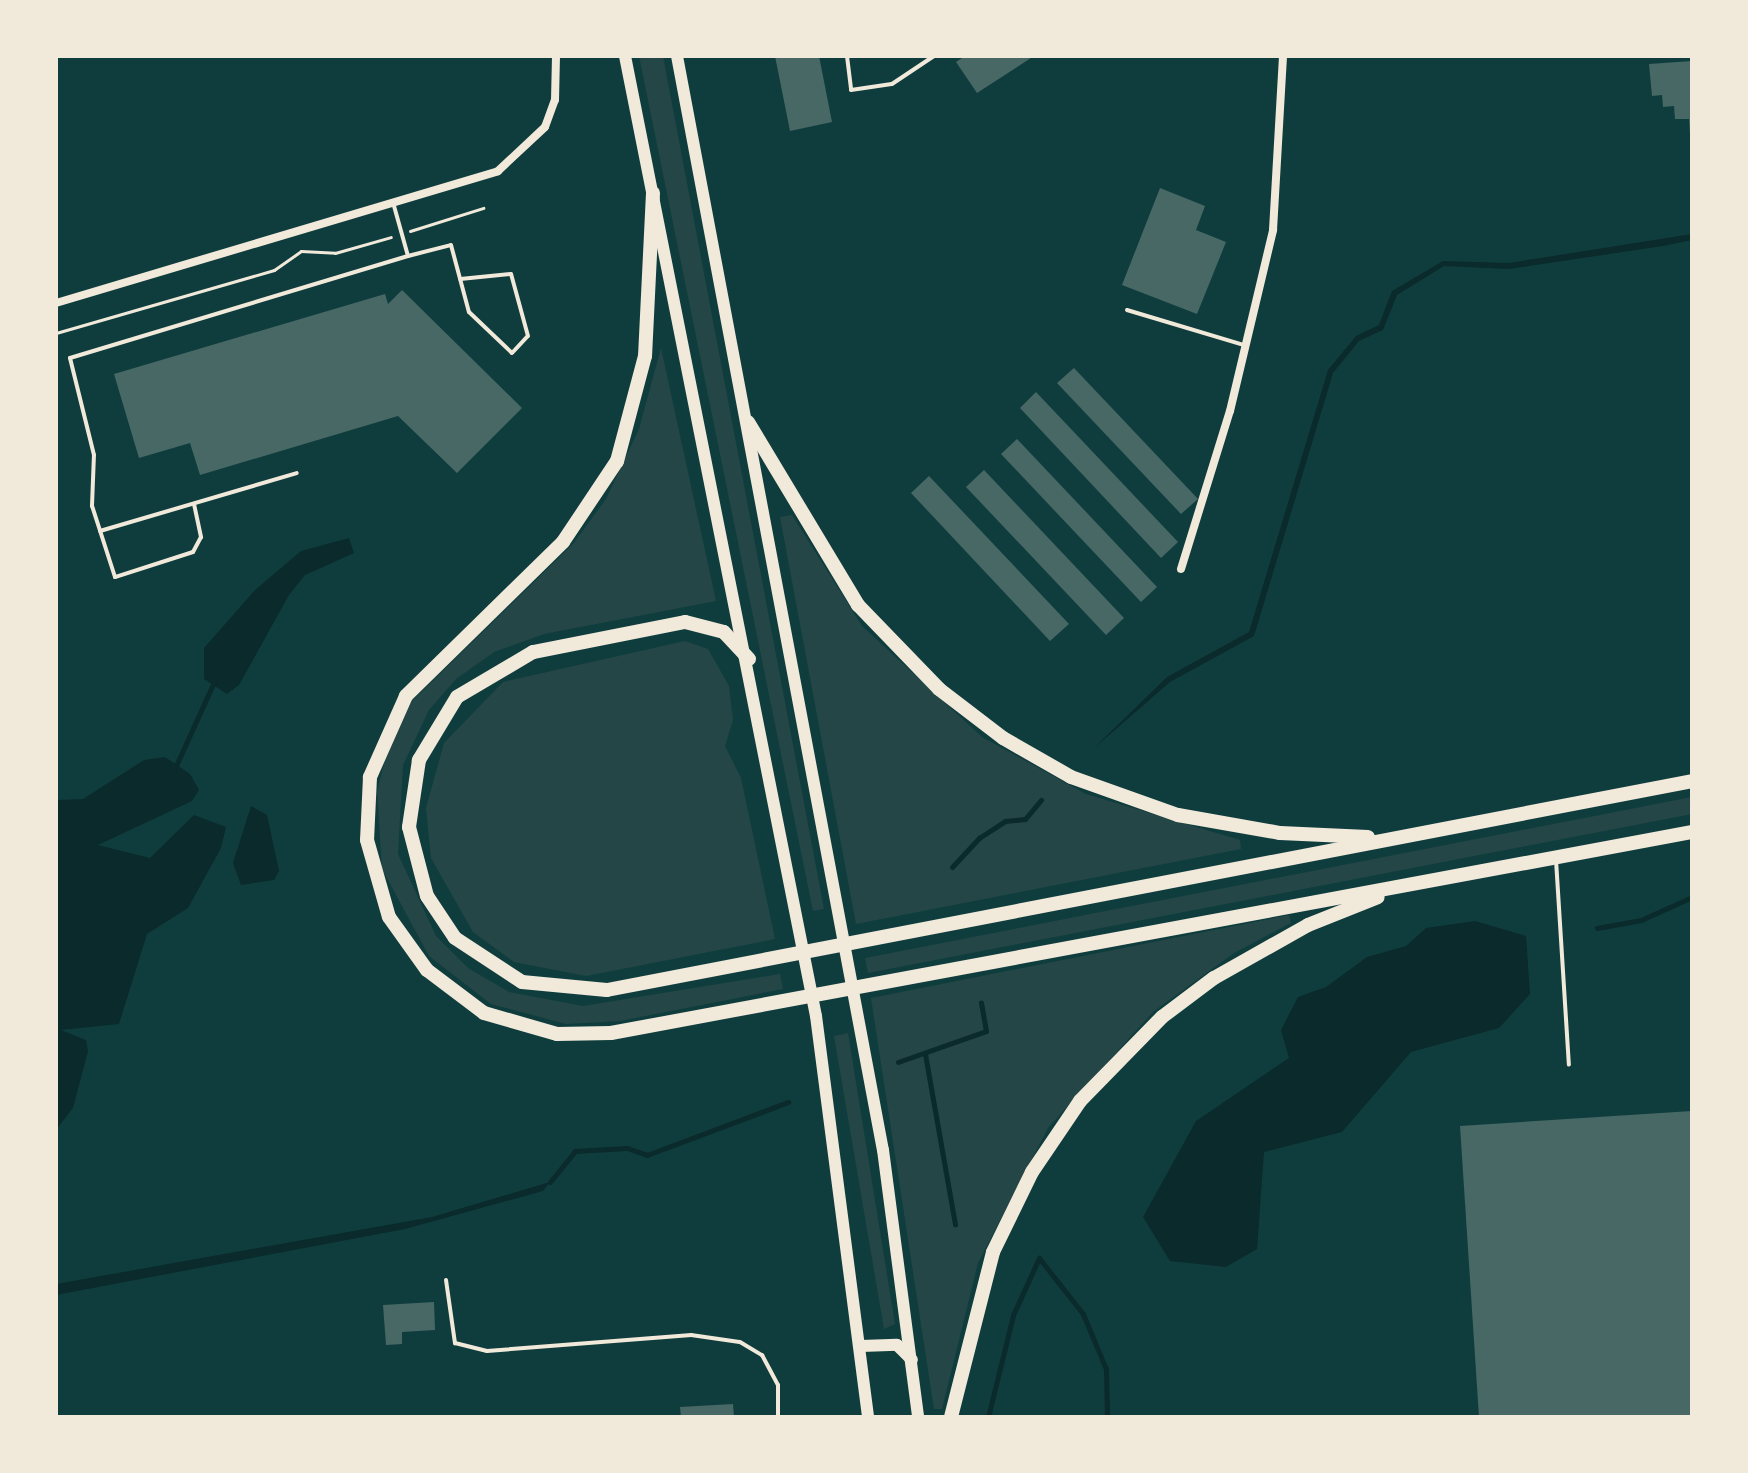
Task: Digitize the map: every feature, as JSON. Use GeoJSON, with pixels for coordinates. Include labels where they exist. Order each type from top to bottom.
{"type":"FeatureCollection","features":[{"type":"Feature","properties":{"kind":"highway"},"geometry":{"type":"LineString","coordinates":[[653,193],[645,356],[617,461],[563,542],[400,704],[370,777],[367,840],[380,898],[400,936],[436,978],[484,1013],[532,1029],[581,1035],[759,1006],[1692,832]]}},
{"type":"Feature","properties":{"kind":"highway"},"geometry":{"type":"LineString","coordinates":[[748,422],[858,605],[939,689],[1003,738],[1071,777],[1178,815],[1280,833],[1397,838]]}},
{"type":"Feature","properties":{"kind":"highway"},"geometry":{"type":"LineString","coordinates":[[749,659],[724,632],[685,622],[509,661],[474,682],[439,720],[419,760],[409,827],[418,874],[438,917],[474,955],[522,982],[607,990],[1692,781]]}},
{"type":"Feature","properties":{"kind":"highway"},"geometry":{"type":"LineString","coordinates":[[951,1417],[975,1303],[1004,1226],[1048,1147],[1098,1080],[1162,1017],[1241,960],[1333,913],[1416,885]]}},
{"type":"Feature","properties":{"kind":"main road"},"geometry":{"type":"LineString","coordinates":[[625,56],[749,659],[816,1016],[868,1417]]}},
{"type":"Feature","properties":{"kind":"main road"},"geometry":{"type":"LineString","coordinates":[[677,56],[877,1121],[918,1417]]}},
{"type":"Feature","properties":{"kind":"main road"},"geometry":{"type":"LineString","coordinates":[[861,1346],[897,1345],[912,1360]]}},
{"type":"Feature","properties":{"kind":"street"},"geometry":{"type":"LineString","coordinates":[[56,303],[394,206],[498,171],[545,127],[557,87],[556,56]]}},
{"type":"Feature","properties":{"kind":"street"},"geometry":{"type":"LineString","coordinates":[[1181,569],[1247,346],[1275,216],[1283,56]]}},
{"type":"Feature","properties":{"kind":"lane"},"geometry":{"type":"LineString","coordinates":[[847,56],[851,90],[892,84],[934,56]]}},
{"type":"Feature","properties":{"kind":"lane"},"geometry":{"type":"LineString","coordinates":[[394,206],[408,256]]}},
{"type":"Feature","properties":{"kind":"lane"},"geometry":{"type":"LineString","coordinates":[[194,504],[201,537],[187,556],[115,577],[92,506],[94,455],[70,358],[451,245],[460,279],[469,312],[512,353],[528,336],[511,274],[460,279]]}},
{"type":"Feature","properties":{"kind":"lane"},"geometry":{"type":"LineString","coordinates":[[1127,310],[1247,346]]}},
{"type":"Feature","properties":{"kind":"lane"},"geometry":{"type":"LineString","coordinates":[[100,531],[297,473]]}},
{"type":"Feature","properties":{"kind":"lane"},"geometry":{"type":"LineString","coordinates":[[1556,858],[1569,1065]]}},
{"type":"Feature","properties":{"kind":"lane"},"geometry":{"type":"LineString","coordinates":[[446,1280],[455,1343],[487,1351],[691,1335],[740,1342],[762,1355],[778,1385],[778,1417]]}},
{"type":"Feature","properties":{"kind":"path"},"geometry":{"type":"LineString","coordinates":[[56,333],[274,270],[301,251],[335,253],[483,208]]}},
{"type":"Feature","properties":{"kind":"shaded area"},"geometry":{"type":"Polygon","coordinates":[[[639,56],[663,56],[824,909],[813,911],[639,56]]]}},
{"type":"Feature","properties":{"kind":"shaded area"},"geometry":{"type":"Polygon","coordinates":[[[1692,234],[1692,240],[1663,246],[1509,269],[1444,266],[1397,295],[1383,330],[1359,341],[1333,373],[1254,636],[1170,682],[1093,749],[1167,677],[1249,632],[1328,370],[1356,336],[1379,325],[1392,291],[1443,261],[1509,263],[1692,234]]]}},
{"type":"Feature","properties":{"kind":"shaded area"},"geometry":{"type":"Polygon","coordinates":[[[661,348],[716,601],[544,634],[494,652],[456,679],[429,710],[403,765],[398,854],[436,936],[468,968],[509,992],[583,1006],[780,974],[783,989],[620,1021],[566,1024],[491,1004],[429,956],[382,869],[377,792],[389,743],[412,701],[573,544],[606,499],[639,429],[661,348]]]}},
{"type":"Feature","properties":{"kind":"shaded area"},"geometry":{"type":"Polygon","coordinates":[[[792,515],[862,626],[982,737],[1086,794],[1240,840],[1241,849],[856,924],[780,517],[792,515]]]}},
{"type":"Feature","properties":{"kind":"shaded area"},"geometry":{"type":"Polygon","coordinates":[[[349,538],[354,553],[305,575],[289,595],[239,685],[227,694],[204,679],[204,648],[255,590],[301,551],[349,538]]]}},
{"type":"Feature","properties":{"kind":"shaded area"},"geometry":{"type":"Polygon","coordinates":[[[685,641],[708,649],[729,686],[733,720],[725,746],[741,778],[775,939],[586,976],[514,962],[473,932],[431,858],[426,808],[444,743],[503,682],[685,641]]]}},
{"type":"Feature","properties":{"kind":"shaded area"},"geometry":{"type":"Polygon","coordinates":[[[165,757],[190,774],[199,790],[192,801],[98,845],[150,858],[194,815],[226,827],[221,848],[188,908],[147,934],[119,1024],[61,1030],[86,1040],[88,1051],[73,1108],[56,1130],[56,800],[83,799],[144,760],[165,757]]]}},
{"type":"Feature","properties":{"kind":"shaded area"},"geometry":{"type":"Polygon","coordinates":[[[1692,797],[1692,814],[868,973],[865,958],[1692,797]]]}},
{"type":"Feature","properties":{"kind":"shaded area"},"geometry":{"type":"Polygon","coordinates":[[[251,806],[267,815],[279,871],[274,880],[241,885],[233,863],[251,806]]]}},
{"type":"Feature","properties":{"kind":"shaded area"},"geometry":{"type":"Polygon","coordinates":[[[1289,915],[1291,923],[1234,953],[1153,1012],[1048,1128],[978,1263],[942,1409],[934,1409],[871,998],[1289,915]]]}},
{"type":"Feature","properties":{"kind":"shaded area"},"geometry":{"type":"Polygon","coordinates":[[[1475,921],[1526,936],[1530,994],[1499,1028],[1411,1052],[1342,1132],[1264,1152],[1257,1249],[1226,1267],[1170,1261],[1143,1217],[1196,1121],[1289,1058],[1281,1030],[1298,997],[1326,987],[1367,957],[1406,946],[1426,928],[1475,921]]]}},
{"type":"Feature","properties":{"kind":"shaded area"},"geometry":{"type":"Polygon","coordinates":[[[848,1033],[895,1324],[884,1329],[834,1036],[848,1033]]]}},
{"type":"Feature","properties":{"kind":"shaded area"},"geometry":{"type":"Polygon","coordinates":[[[550,1182],[543,1191],[405,1229],[56,1295],[56,1284],[432,1217],[550,1182]]]}},
{"type":"Feature","properties":{"kind":"building"},"geometry":{"type":"Polygon","coordinates":[[[775,56],[819,56],[832,122],[790,131],[775,56]]]}},
{"type":"Feature","properties":{"kind":"building"},"geometry":{"type":"Polygon","coordinates":[[[965,56],[1034,56],[977,93],[956,62],[965,56]]]}},
{"type":"Feature","properties":{"kind":"building"},"geometry":{"type":"Polygon","coordinates":[[[1692,61],[1690,134],[1689,119],[1675,119],[1674,106],[1663,107],[1662,95],[1652,96],[1649,64],[1692,61]]]}},
{"type":"Feature","properties":{"kind":"building"},"geometry":{"type":"Polygon","coordinates":[[[1160,188],[1205,206],[1196,230],[1226,242],[1197,314],[1122,285],[1160,188]]]}},
{"type":"Feature","properties":{"kind":"building"},"geometry":{"type":"Polygon","coordinates":[[[402,290],[522,408],[457,473],[398,416],[200,475],[190,443],[139,458],[114,374],[385,294],[388,304],[402,290]]]}},
{"type":"Feature","properties":{"kind":"building"},"geometry":{"type":"Polygon","coordinates":[[[1074,368],[1198,499],[1181,514],[1057,383],[1074,368]]]}},
{"type":"Feature","properties":{"kind":"building"},"geometry":{"type":"Polygon","coordinates":[[[1036,392],[1178,542],[1161,558],[1020,408],[1036,392]]]}},
{"type":"Feature","properties":{"kind":"building"},"geometry":{"type":"Polygon","coordinates":[[[1017,439],[1157,587],[1141,602],[1001,454],[1017,439]]]}},
{"type":"Feature","properties":{"kind":"building"},"geometry":{"type":"Polygon","coordinates":[[[984,470],[1124,618],[1106,635],[966,487],[984,470]]]}},
{"type":"Feature","properties":{"kind":"building"},"geometry":{"type":"Polygon","coordinates":[[[929,476],[1069,624],[1050,641],[911,493],[929,476]]]}},
{"type":"Feature","properties":{"kind":"building"},"geometry":{"type":"Polygon","coordinates":[[[1692,1111],[1692,1417],[1479,1417],[1460,1126],[1692,1111]]]}},
{"type":"Feature","properties":{"kind":"building"},"geometry":{"type":"Polygon","coordinates":[[[434,1302],[435,1330],[402,1332],[402,1344],[386,1345],[383,1305],[434,1302]]]}},
{"type":"Feature","properties":{"kind":"building"},"geometry":{"type":"Polygon","coordinates":[[[733,1404],[734,1417],[681,1417],[680,1407],[733,1404]]]}},
{"type":"Feature","properties":{"kind":"waterway"},"geometry":{"type":"LineString","coordinates":[[174,770],[214,682]]}},
{"type":"Feature","properties":{"kind":"waterway"},"geometry":{"type":"LineString","coordinates":[[952,867],[979,838],[1005,821],[1025,819],[1041,800]]}},
{"type":"Feature","properties":{"kind":"waterway"},"geometry":{"type":"LineString","coordinates":[[1597,928],[1641,920],[1692,897]]}},
{"type":"Feature","properties":{"kind":"waterway"},"geometry":{"type":"LineString","coordinates":[[898,1062],[986,1031],[981,1002]]}},
{"type":"Feature","properties":{"kind":"waterway"},"geometry":{"type":"LineString","coordinates":[[925,1054],[955,1224]]}},
{"type":"Feature","properties":{"kind":"waterway"},"geometry":{"type":"LineString","coordinates":[[550,1182],[575,1151],[627,1148],[647,1155],[788,1102]]}},
{"type":"Feature","properties":{"kind":"waterway"},"geometry":{"type":"LineString","coordinates":[[988,1417],[1013,1315],[1039,1258],[1083,1314],[1106,1369],[1107,1417]]}}]}
